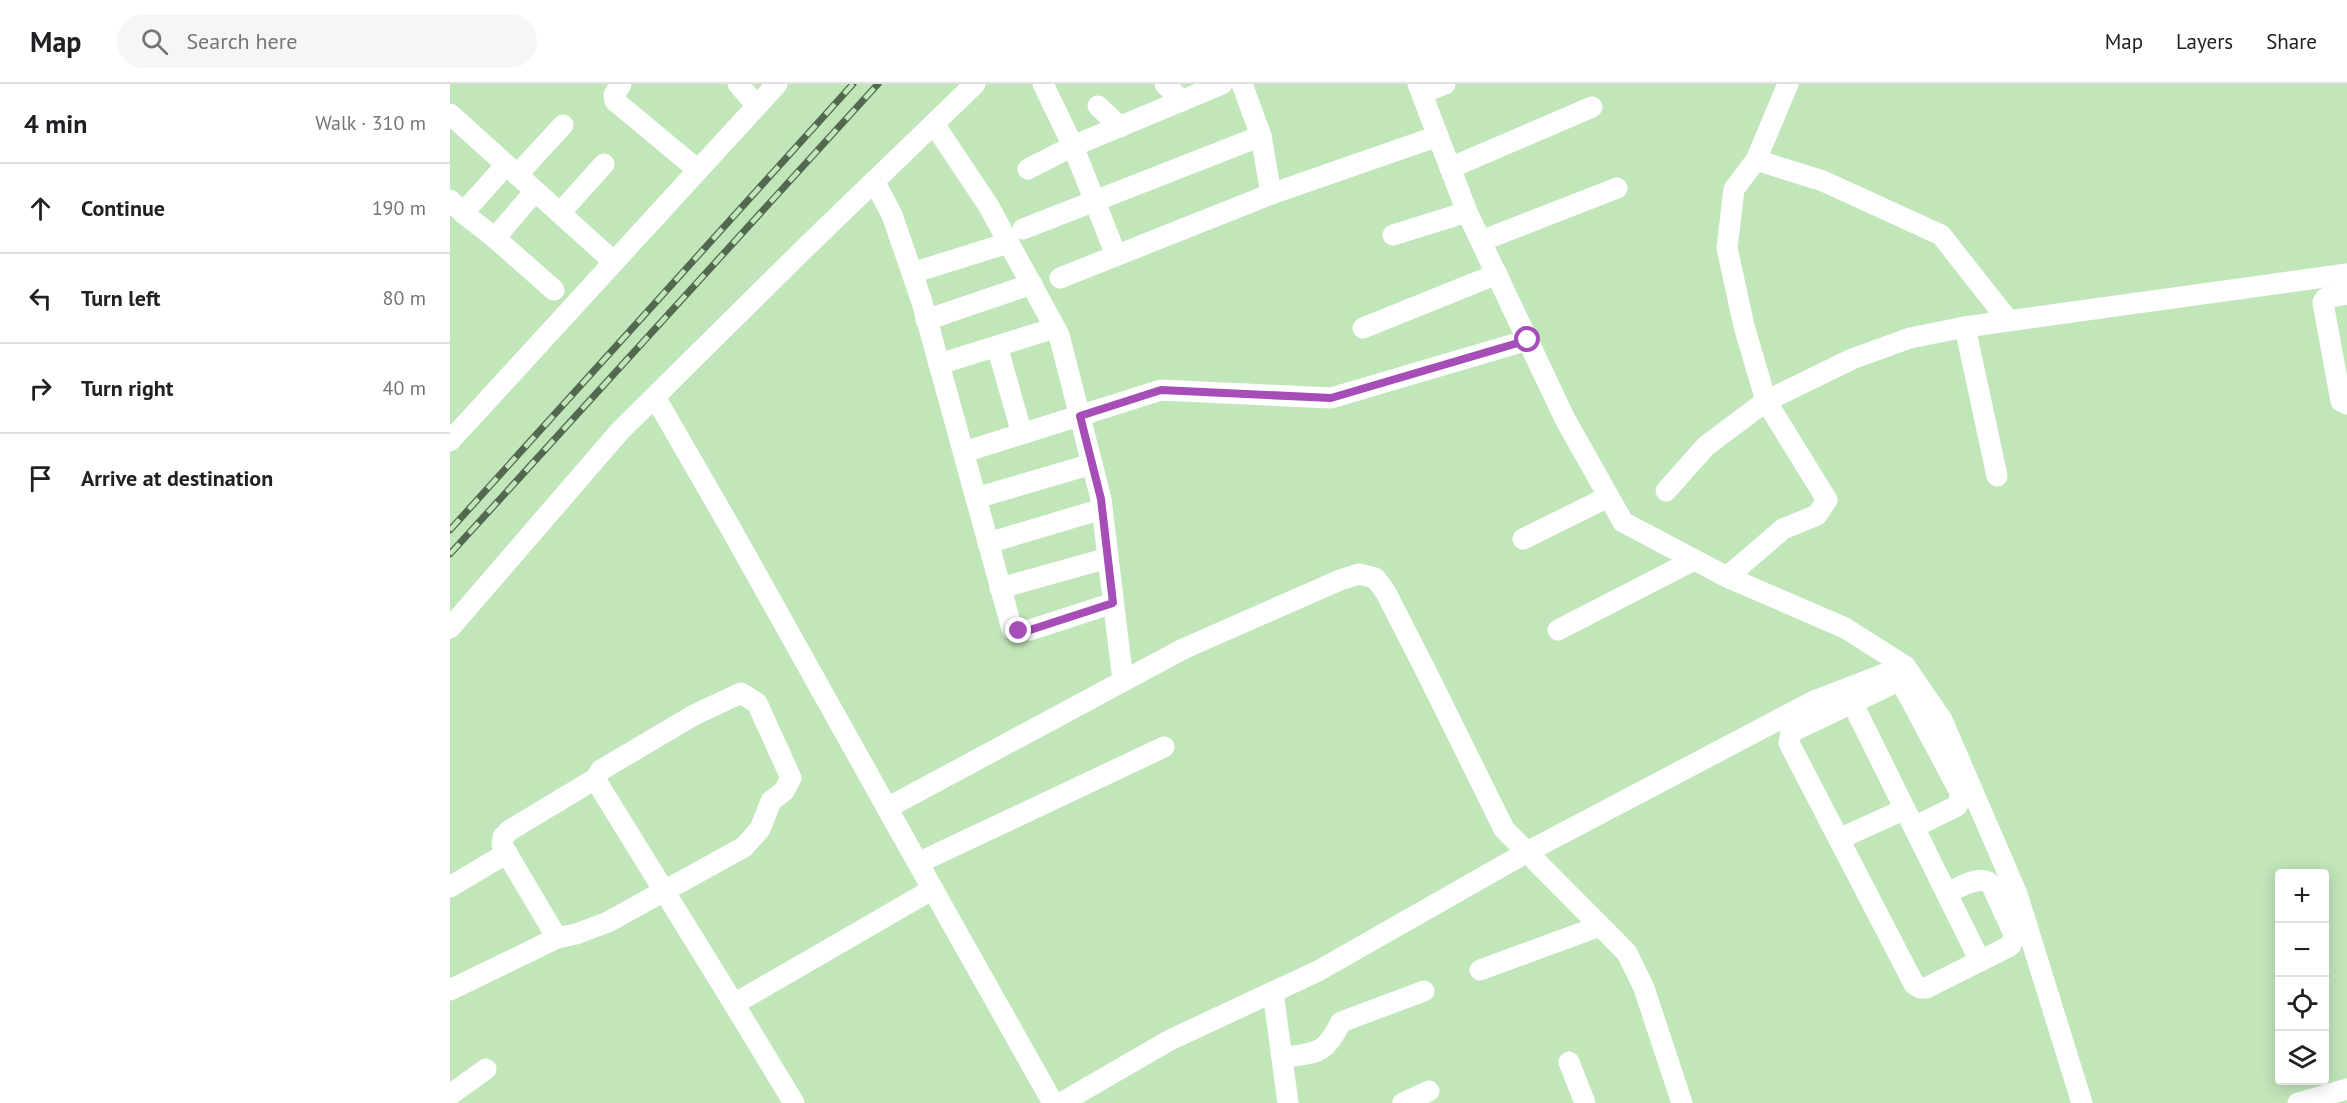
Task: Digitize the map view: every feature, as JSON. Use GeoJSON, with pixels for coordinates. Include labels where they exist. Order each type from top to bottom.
{"type":"FeatureCollection","features":[{"type":"Feature","properties":{"kind":"street"},"geometry":{"type":"LineString","coordinates":[[621,84],[614,95],[615,101],[698,170]]}},
{"type":"Feature","properties":{"kind":"street"},"geometry":{"type":"LineString","coordinates":[[738,84],[758,106]]}},
{"type":"Feature","properties":{"kind":"street"},"geometry":{"type":"LineString","coordinates":[[450,441],[777,84]]}},
{"type":"Feature","properties":{"kind":"street"},"geometry":{"type":"LineString","coordinates":[[450,628],[620,431],[975,84]]}},
{"type":"Feature","properties":{"kind":"street"},"geometry":{"type":"LineString","coordinates":[[1043,84],[1073,146],[1116,255]]}},
{"type":"Feature","properties":{"kind":"street"},"geometry":{"type":"LineString","coordinates":[[1165,84],[1182,100]]}},
{"type":"Feature","properties":{"kind":"street"},"geometry":{"type":"LineString","coordinates":[[1028,169],[1073,146],[1222,84]]}},
{"type":"Feature","properties":{"kind":"street"},"geometry":{"type":"LineString","coordinates":[[1242,84],[1261,136],[1271,194]]}},
{"type":"Feature","properties":{"kind":"street"},"geometry":{"type":"LineString","coordinates":[[1445,84],[1420,88],[1467,212],[1565,418],[1623,522],[1727,577],[1845,628],[1905,666],[1942,720],[2017,894],[2082,1103]]}},
{"type":"Feature","properties":{"kind":"street"},"geometry":{"type":"LineString","coordinates":[[1727,577],[1783,529],[1817,515],[1827,500],[1766,401],[1744,326],[1727,248],[1734,189],[1756,160],[1788,84]]}},
{"type":"Feature","properties":{"kind":"street"},"geometry":{"type":"LineString","coordinates":[[1098,106],[1120,127]]}},
{"type":"Feature","properties":{"kind":"street"},"geometry":{"type":"LineString","coordinates":[[1450,168],[1592,107]]}},
{"type":"Feature","properties":{"kind":"street"},"geometry":{"type":"LineString","coordinates":[[450,114],[614,262]]}},
{"type":"Feature","properties":{"kind":"street"},"geometry":{"type":"LineString","coordinates":[[934,123],[988,206],[1016,236],[1032,284],[1055,328],[1080,416],[1102,509],[1123,681]]}},
{"type":"Feature","properties":{"kind":"street"},"geometry":{"type":"LineString","coordinates":[[554,290],[457,206],[512,170],[563,125]]}},
{"type":"Feature","properties":{"kind":"street"},"geometry":{"type":"LineString","coordinates":[[1060,278],[1271,194],[1438,135]]}},
{"type":"Feature","properties":{"kind":"street"},"geometry":{"type":"LineString","coordinates":[[912,273],[1016,236],[1094,201],[1261,136]]}},
{"type":"Feature","properties":{"kind":"street"},"geometry":{"type":"LineString","coordinates":[[1756,160],[1823,181],[1941,235],[2008,321]]}},
{"type":"Feature","properties":{"kind":"street"},"geometry":{"type":"LineString","coordinates":[[560,213],[604,164]]}},
{"type":"Feature","properties":{"kind":"street"},"geometry":{"type":"LineString","coordinates":[[874,181],[892,215],[927,320],[1012,629],[1030,630],[1113,603]]}},
{"type":"Feature","properties":{"kind":"street"},"geometry":{"type":"LineString","coordinates":[[1481,242],[1617,188]]}},
{"type":"Feature","properties":{"kind":"street"},"geometry":{"type":"LineString","coordinates":[[495,238],[535,191]]}},
{"type":"Feature","properties":{"kind":"street"},"geometry":{"type":"LineString","coordinates":[[1393,235],[1467,212]]}},
{"type":"Feature","properties":{"kind":"street"},"geometry":{"type":"LineString","coordinates":[[1363,328],[1497,274]]}},
{"type":"Feature","properties":{"kind":"street"},"geometry":{"type":"LineString","coordinates":[[1666,491],[1706,446],[1766,401],[1852,359],[1910,338],[1965,327],[2347,274]]}},
{"type":"Feature","properties":{"kind":"street"},"geometry":{"type":"LineString","coordinates":[[927,320],[1032,284]]}},
{"type":"Feature","properties":{"kind":"street"},"geometry":{"type":"LineString","coordinates":[[2347,294],[2326,298],[2323,303],[2341,401],[2347,404]]}},
{"type":"Feature","properties":{"kind":"street"},"geometry":{"type":"LineString","coordinates":[[1965,327],[1997,476]]}},
{"type":"Feature","properties":{"kind":"street"},"geometry":{"type":"LineString","coordinates":[[939,364],[1055,328]]}},
{"type":"Feature","properties":{"kind":"street"},"geometry":{"type":"LineString","coordinates":[[964,452],[1161,390],[1331,398],[1528,340]]}},
{"type":"Feature","properties":{"kind":"street"},"geometry":{"type":"LineString","coordinates":[[997,346],[1022,434]]}},
{"type":"Feature","properties":{"kind":"street"},"geometry":{"type":"LineString","coordinates":[[655,398],[730,527],[1053,1103]]}},
{"type":"Feature","properties":{"kind":"street"},"geometry":{"type":"LineString","coordinates":[[975,498],[1092,464]]}},
{"type":"Feature","properties":{"kind":"street"},"geometry":{"type":"LineString","coordinates":[[1523,539],[1608,497]]}},
{"type":"Feature","properties":{"kind":"street"},"geometry":{"type":"LineString","coordinates":[[988,543],[1102,509]]}},
{"type":"Feature","properties":{"kind":"street"},"geometry":{"type":"LineString","coordinates":[[1000,588],[1108,558]]}},
{"type":"Feature","properties":{"kind":"street"},"geometry":{"type":"LineString","coordinates":[[1558,630],[1694,560]]}},
{"type":"Feature","properties":{"kind":"street"},"geometry":{"type":"LineString","coordinates":[[887,808],[1183,649],[1340,580],[1359,574],[1375,578],[1385,591],[1504,829],[1627,953],[1644,988],[1682,1103]]}},
{"type":"Feature","properties":{"kind":"street"},"geometry":{"type":"LineString","coordinates":[[1905,666],[1849,696],[1791,732],[1789,743],[1914,984],[1920,988],[1926,988],[2010,946],[2015,936],[1991,884],[1986,880],[1980,880],[1947,893]]}},
{"type":"Feature","properties":{"kind":"street"},"geometry":{"type":"LineString","coordinates":[[1061,1103],[1170,1040],[1318,970],[1527,852],[1814,701],[1849,696],[1894,683],[1903,685],[1961,794],[1957,806],[1839,839]]}},
{"type":"Feature","properties":{"kind":"street"},"geometry":{"type":"LineString","coordinates":[[450,990],[557,938],[576,934],[608,922],[744,847],[760,829],[771,801],[784,791],[791,777],[756,703],[741,693],[694,715],[601,770],[595,779],[510,830],[503,837],[502,845],[557,938]]}},
{"type":"Feature","properties":{"kind":"street"},"geometry":{"type":"LineString","coordinates":[[1849,696],[1980,961]]}},
{"type":"Feature","properties":{"kind":"street"},"geometry":{"type":"LineString","coordinates":[[918,863],[1164,747]]}},
{"type":"Feature","properties":{"kind":"street"},"geometry":{"type":"LineString","coordinates":[[595,779],[794,1103]]}},
{"type":"Feature","properties":{"kind":"street"},"geometry":{"type":"LineString","coordinates":[[450,887],[507,853]]}},
{"type":"Feature","properties":{"kind":"street"},"geometry":{"type":"LineString","coordinates":[[734,1005],[933,889]]}},
{"type":"Feature","properties":{"kind":"street"},"geometry":{"type":"LineString","coordinates":[[1480,970],[1600,926]]}},
{"type":"Feature","properties":{"kind":"street"},"geometry":{"type":"LineString","coordinates":[[1282,1058],[1319,1052],[1329,1044],[1341,1022],[1424,991]]}},
{"type":"Feature","properties":{"kind":"street"},"geometry":{"type":"LineString","coordinates":[[1273,992],[1288,1103]]}},
{"type":"Feature","properties":{"kind":"street"},"geometry":{"type":"LineString","coordinates":[[1569,1062],[1585,1103]]}},
{"type":"Feature","properties":{"kind":"street"},"geometry":{"type":"LineString","coordinates":[[450,1095],[486,1069]]}},
{"type":"Feature","properties":{"kind":"street"},"geometry":{"type":"LineString","coordinates":[[2298,1103],[2347,1089]]}},
{"type":"Feature","properties":{"kind":"street"},"geometry":{"type":"LineString","coordinates":[[1403,1103],[1429,1091]]}},
{"type":"Feature","properties":{"kind":"railway"},"geometry":{"type":"LineString","coordinates":[[450,530],[853,84]]}},
{"type":"Feature","properties":{"kind":"railway"},"geometry":{"type":"LineString","coordinates":[[450,554],[878,84]]}},
{"type":"Feature","properties":{"kind":"route"},"geometry":{"type":"LineString","coordinates":[[1019,631],[1030,630],[1113,603],[1101,499],[1080,416],[1161,390],[1331,398],[1528,340]]}}]}
